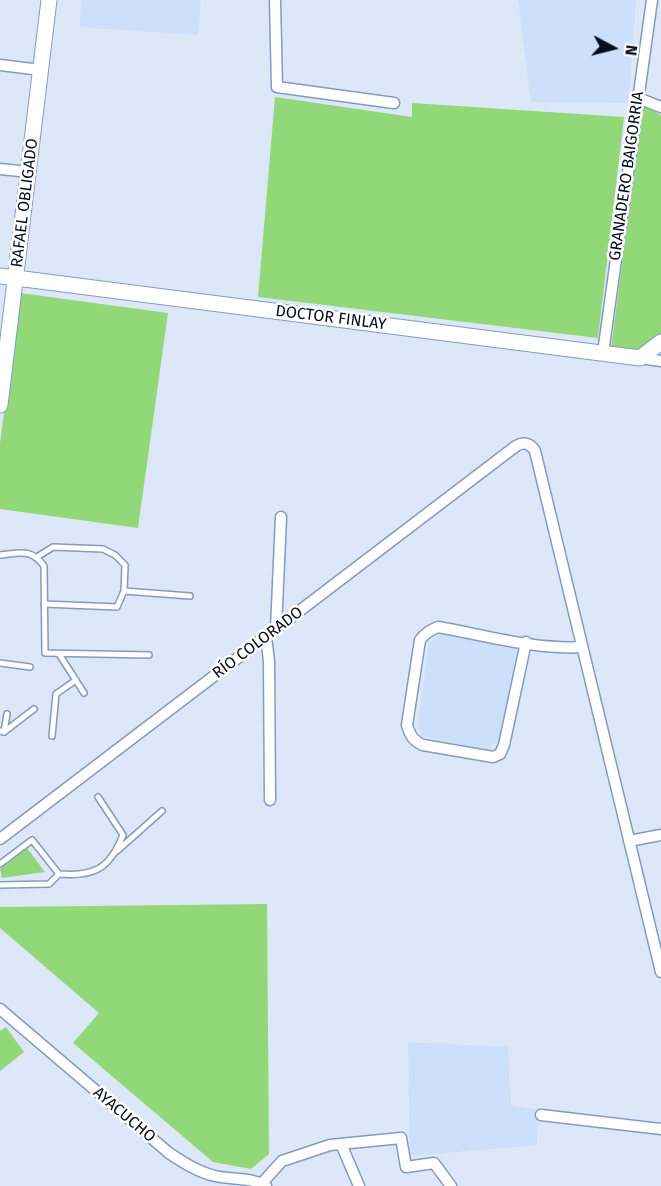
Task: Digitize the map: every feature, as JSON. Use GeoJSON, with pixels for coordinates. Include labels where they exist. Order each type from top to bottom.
{"type":"FeatureCollection","features":[{"type":"Feature","properties":{"kind":"street","name":"RAFAEL OBLIGADO"},"geometry":{"type":"LineString","coordinates":[[0,405],[3,352],[16,279],[49,0]]}},
{"type":"Feature","properties":{"kind":"street"},"geometry":{"type":"LineString","coordinates":[[275,0],[277,87],[394,103]]}},
{"type":"Feature","properties":{"kind":"street","name":"GRANADERO BAIGORRIA"},"geometry":{"type":"LineString","coordinates":[[603,352],[652,0]]}},
{"type":"Feature","properties":{"kind":"street"},"geometry":{"type":"LineString","coordinates":[[0,65],[41,70]]}},
{"type":"Feature","properties":{"kind":"street"},"geometry":{"type":"LineString","coordinates":[[638,98],[661,107]]}},
{"type":"Feature","properties":{"kind":"street"},"geometry":{"type":"LineString","coordinates":[[0,168],[29,172]]}},
{"type":"Feature","properties":{"kind":"street","name":"DOCTOR FINLAY"},"geometry":{"type":"LineString","coordinates":[[0,276],[661,361]]}},
{"type":"Feature","properties":{"kind":"street"},"geometry":{"type":"LineString","coordinates":[[640,358],[661,342]]}},
{"type":"Feature","properties":{"kind":"street","name":"RÍO COLORADO"},"geometry":{"type":"LineString","coordinates":[[0,839],[516,446],[528,444],[535,451],[582,647]]}},
{"type":"Feature","properties":{"kind":"street"},"geometry":{"type":"LineString","coordinates":[[276,629],[281,517]]}},
{"type":"Feature","properties":{"kind":"street"},"geometry":{"type":"LineString","coordinates":[[526,642],[504,745],[500,754],[493,757],[423,746],[410,735],[407,725],[420,640],[424,634],[438,627],[526,642],[560,648],[582,647],[661,972]]}},
{"type":"Feature","properties":{"kind":"street"},"geometry":{"type":"LineString","coordinates":[[266,637],[269,661],[270,800]]}},
{"type":"Feature","properties":{"kind":"street"},"geometry":{"type":"LineString","coordinates":[[629,841],[661,835]]}},
{"type":"Feature","properties":{"kind":"street","name":"AYACUCHO"},"geometry":{"type":"LineString","coordinates":[[0,1009],[169,1153],[184,1163],[200,1172],[218,1177],[251,1180],[264,1185]]}},
{"type":"Feature","properties":{"kind":"street"},"geometry":{"type":"LineString","coordinates":[[542,1115],[661,1130]]}},
{"type":"Feature","properties":{"kind":"street"},"geometry":{"type":"LineString","coordinates":[[264,1185],[282,1161],[330,1145],[401,1138],[406,1167],[434,1163],[451,1186]]}},
{"type":"Feature","properties":{"kind":"street"},"geometry":{"type":"LineString","coordinates":[[341,1144],[359,1186]]}},
{"type":"Feature","properties":{"kind":"lane"},"geometry":{"type":"LineString","coordinates":[[37,557],[53,547],[103,549],[115,555],[125,565],[124,591],[117,607],[44,604]]}},
{"type":"Feature","properties":{"kind":"lane"},"geometry":{"type":"LineString","coordinates":[[0,555],[27,553],[37,557],[44,566],[45,653],[149,656]]}},
{"type":"Feature","properties":{"kind":"lane"},"geometry":{"type":"LineString","coordinates":[[124,591],[190,596]]}},
{"type":"Feature","properties":{"kind":"lane"},"geometry":{"type":"LineString","coordinates":[[59,654],[84,693]]}},
{"type":"Feature","properties":{"kind":"lane"},"geometry":{"type":"LineString","coordinates":[[0,663],[30,667]]}},
{"type":"Feature","properties":{"kind":"lane"},"geometry":{"type":"LineString","coordinates":[[52,736],[56,694],[75,680]]}},
{"type":"Feature","properties":{"kind":"lane"},"geometry":{"type":"LineString","coordinates":[[2,731],[34,709]]}},
{"type":"Feature","properties":{"kind":"lane"},"geometry":{"type":"LineString","coordinates":[[2,731],[7,714]]}},
{"type":"Feature","properties":{"kind":"lane"},"geometry":{"type":"LineString","coordinates":[[98,797],[123,834],[116,852]]}},
{"type":"Feature","properties":{"kind":"lane"},"geometry":{"type":"LineString","coordinates":[[0,864],[32,840],[59,874],[73,875],[100,869],[162,811]]}},
{"type":"Feature","properties":{"kind":"lane"},"geometry":{"type":"LineString","coordinates":[[0,885],[50,884],[59,874]]}},
{"type":"Feature","properties":{"kind":"shaded area"},"geometry":{"type":"Polygon","coordinates":[[[82,0],[201,0],[198,35],[79,27],[82,0]]]}},
{"type":"Feature","properties":{"kind":"shaded area"},"geometry":{"type":"Polygon","coordinates":[[[518,0],[636,0],[628,103],[531,102],[518,0]]]}},
{"type":"Feature","properties":{"kind":"shaded area"},"geometry":{"type":"Polygon","coordinates":[[[440,634],[517,648],[501,738],[488,750],[422,736],[418,726],[429,644],[440,634]]]}},
{"type":"Feature","properties":{"kind":"shaded area"},"geometry":{"type":"Polygon","coordinates":[[[408,1042],[508,1047],[511,1106],[538,1109],[537,1145],[410,1156],[408,1042]]]}},
{"type":"Feature","properties":{"kind":"green space"},"geometry":{"type":"Polygon","coordinates":[[[275,97],[412,117],[412,103],[624,117],[598,338],[258,297],[275,97]]]}},
{"type":"Feature","properties":{"kind":"green space"},"geometry":{"type":"Polygon","coordinates":[[[643,105],[661,115],[661,334],[637,351],[611,348],[643,105]]]}},
{"type":"Feature","properties":{"kind":"green space"},"geometry":{"type":"Polygon","coordinates":[[[20,293],[168,313],[138,528],[0,509],[0,443],[20,293]]]}},
{"type":"Feature","properties":{"kind":"green space"},"geometry":{"type":"Polygon","coordinates":[[[27,848],[45,872],[2,878],[0,869],[27,848]]]}},
{"type":"Feature","properties":{"kind":"green space"},"geometry":{"type":"Polygon","coordinates":[[[267,904],[269,1154],[251,1169],[213,1162],[73,1043],[99,1013],[0,928],[0,907],[267,904]]]}},
{"type":"Feature","properties":{"kind":"green space"},"geometry":{"type":"Polygon","coordinates":[[[6,1027],[24,1052],[0,1071],[0,1031],[6,1027]]]}}]}
